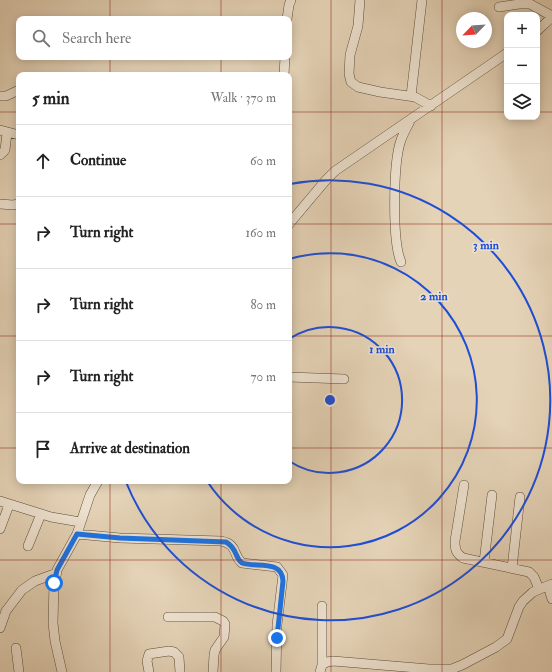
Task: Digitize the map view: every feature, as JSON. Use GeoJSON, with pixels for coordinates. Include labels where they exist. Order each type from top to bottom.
{"type":"FeatureCollection","features":[{"type":"Feature","properties":{"kind":"street"},"geometry":{"type":"LineString","coordinates":[[287,16],[288,5],[291,0]]}},
{"type":"Feature","properties":{"kind":"street"},"geometry":{"type":"LineString","coordinates":[[360,0],[358,26],[350,55],[349,74],[351,82],[358,87],[380,92],[411,96],[431,106]]}},
{"type":"Feature","properties":{"kind":"street"},"geometry":{"type":"LineString","coordinates":[[411,96],[422,0]]}},
{"type":"Feature","properties":{"kind":"street"},"geometry":{"type":"LineString","coordinates":[[499,7],[530,4],[552,17],[540,28]]}},
{"type":"Feature","properties":{"kind":"street"},"geometry":{"type":"LineString","coordinates":[[292,220],[335,171],[504,55]]}},
{"type":"Feature","properties":{"kind":"street"},"geometry":{"type":"LineString","coordinates":[[284,72],[285,60]]}},
{"type":"Feature","properties":{"kind":"street"},"geometry":{"type":"LineString","coordinates":[[0,96],[6,96],[16,91]]}},
{"type":"Feature","properties":{"kind":"street"},"geometry":{"type":"LineString","coordinates":[[401,262],[397,248],[395,231],[395,177],[401,141],[410,120]]}},
{"type":"Feature","properties":{"kind":"street"},"geometry":{"type":"LineString","coordinates":[[0,155],[5,150],[4,131],[16,134]]}},
{"type":"Feature","properties":{"kind":"street"},"geometry":{"type":"LineString","coordinates":[[0,204],[16,205]]}},
{"type":"Feature","properties":{"kind":"street"},"geometry":{"type":"LineString","coordinates":[[292,377],[344,379]]}},
{"type":"Feature","properties":{"kind":"street"},"geometry":{"type":"LineString","coordinates":[[62,672],[55,641],[53,623],[54,583],[57,572],[77,534],[90,495],[96,484]]}},
{"type":"Feature","properties":{"kind":"street"},"geometry":{"type":"LineString","coordinates":[[464,485],[454,547],[457,554],[463,558],[529,572],[534,577],[539,589]]}},
{"type":"Feature","properties":{"kind":"street"},"geometry":{"type":"LineString","coordinates":[[484,562],[492,496]]}},
{"type":"Feature","properties":{"kind":"street"},"geometry":{"type":"LineString","coordinates":[[512,568],[520,497]]}},
{"type":"Feature","properties":{"kind":"street"},"geometry":{"type":"LineString","coordinates":[[0,502],[41,514],[80,522]]}},
{"type":"Feature","properties":{"kind":"street"},"geometry":{"type":"LineString","coordinates":[[0,529],[9,505]]}},
{"type":"Feature","properties":{"kind":"street"},"geometry":{"type":"LineString","coordinates":[[28,546],[41,514]]}},
{"type":"Feature","properties":{"kind":"street"},"geometry":{"type":"LineString","coordinates":[[77,534],[127,539],[226,542],[233,547],[239,562],[277,567],[281,571],[283,581],[278,625],[276,672]]}},
{"type":"Feature","properties":{"kind":"street"},"geometry":{"type":"LineString","coordinates":[[0,628],[6,611],[22,590],[57,572]]}},
{"type":"Feature","properties":{"kind":"street"},"geometry":{"type":"LineString","coordinates":[[321,669],[327,662],[333,661],[348,662],[384,669],[452,670],[482,655],[507,639],[519,607],[523,601],[539,589],[550,585],[552,599]]}},
{"type":"Feature","properties":{"kind":"street"},"geometry":{"type":"LineString","coordinates":[[321,669],[322,606]]}},
{"type":"Feature","properties":{"kind":"street"},"geometry":{"type":"LineString","coordinates":[[168,617],[215,618],[223,621],[225,624],[224,637],[215,650],[213,672]]}},
{"type":"Feature","properties":{"kind":"street"},"geometry":{"type":"LineString","coordinates":[[16,648],[19,672]]}},
{"type":"Feature","properties":{"kind":"street"},"geometry":{"type":"LineString","coordinates":[[149,672],[147,661],[149,654],[169,651],[174,652],[179,657],[180,672]]}},
{"type":"Feature","properties":{"kind":"street"},"geometry":{"type":"LineString","coordinates":[[348,662],[350,672]]}},
{"type":"Feature","properties":{"kind":"route"},"geometry":{"type":"LineString","coordinates":[[54,583],[57,570],[77,534],[120,538],[226,542],[233,547],[239,562],[277,567],[281,571],[283,581],[277,638]]}}]}
